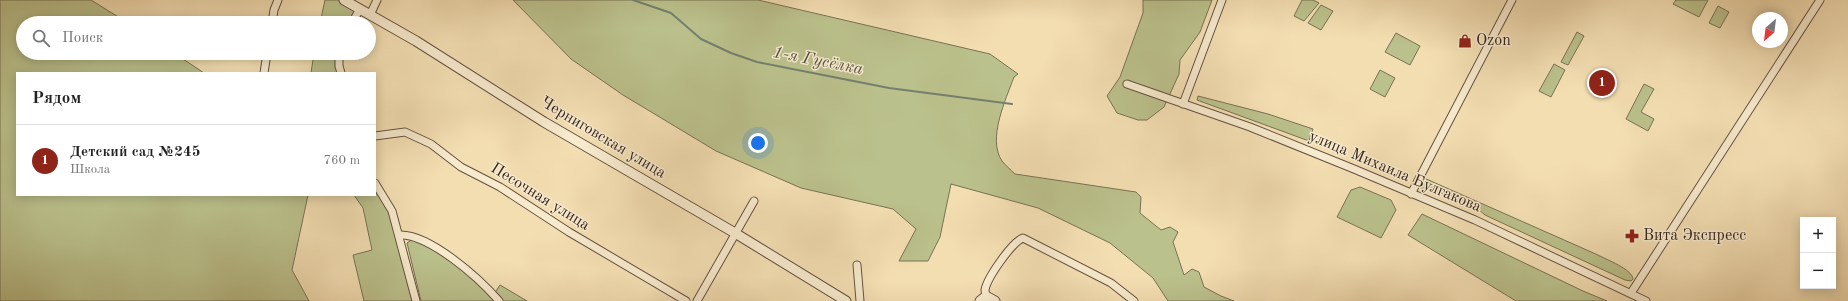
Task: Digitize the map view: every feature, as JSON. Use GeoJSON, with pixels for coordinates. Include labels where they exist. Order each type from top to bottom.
{"type":"FeatureCollection","features":[{"type":"Feature","properties":{"kind":"street"},"geometry":{"type":"LineString","coordinates":[[273,16],[278,0]]}},
{"type":"Feature","properties":{"kind":"street","name":"Черниговская улица"},"geometry":{"type":"LineString","coordinates":[[344,0],[370,15]]}},
{"type":"Feature","properties":{"kind":"street"},"geometry":{"type":"LineString","coordinates":[[370,15],[377,0]]}},
{"type":"Feature","properties":{"kind":"street"},"geometry":{"type":"LineString","coordinates":[[1183,104],[1222,0]]}},
{"type":"Feature","properties":{"kind":"street"},"geometry":{"type":"LineString","coordinates":[[1411,194],[1512,0]]}},
{"type":"Feature","properties":{"kind":"street"},"geometry":{"type":"LineString","coordinates":[[1631,293],[1820,0]]}},
{"type":"Feature","properties":{"kind":"street"},"geometry":{"type":"LineString","coordinates":[[356,16],[360,9]]}},
{"type":"Feature","properties":{"kind":"street","name":"Черниговская улица"},"geometry":{"type":"LineString","coordinates":[[376,18],[444,58],[544,122],[735,233],[846,301]]}},
{"type":"Feature","properties":{"kind":"street"},"geometry":{"type":"LineString","coordinates":[[264,72],[266,60]]}},
{"type":"Feature","properties":{"kind":"street"},"geometry":{"type":"LineString","coordinates":[[339,60],[341,72]]}},
{"type":"Feature","properties":{"kind":"street","name":"улица Михаила Булгакова"},"geometry":{"type":"LineString","coordinates":[[1127,84],[1312,152],[1475,220],[1646,301]]}},
{"type":"Feature","properties":{"kind":"street","name":"Песочная улица"},"geometry":{"type":"LineString","coordinates":[[376,136],[405,132],[431,144],[461,167],[500,186],[569,232],[686,301]]}},
{"type":"Feature","properties":{"kind":"street"},"geometry":{"type":"LineString","coordinates":[[376,185],[392,211],[416,301]]}},
{"type":"Feature","properties":{"kind":"street"},"geometry":{"type":"LineString","coordinates":[[697,301],[754,201]]}},
{"type":"Feature","properties":{"kind":"street"},"geometry":{"type":"LineString","coordinates":[[399,234],[409,234],[453,259],[484,284],[499,301]]}},
{"type":"Feature","properties":{"kind":"street"},"geometry":{"type":"LineString","coordinates":[[995,301],[983,299],[985,290],[999,263],[1018,240],[1023,238],[1111,283],[1134,301]]}},
{"type":"Feature","properties":{"kind":"street"},"geometry":{"type":"LineString","coordinates":[[857,265],[860,301]]}},
{"type":"Feature","properties":{"kind":"green space"},"geometry":{"type":"Polygon","coordinates":[[[0,0],[91,0],[117,16],[16,16],[16,60],[184,60],[202,72],[16,72],[16,196],[308,196],[292,270],[309,301],[0,301],[0,0]]]}},
{"type":"Feature","properties":{"kind":"green space"},"geometry":{"type":"Polygon","coordinates":[[[325,0],[339,0],[353,8],[354,13],[352,16],[322,16],[325,0]]]}},
{"type":"Feature","properties":{"kind":"green space"},"geometry":{"type":"Polygon","coordinates":[[[513,0],[758,0],[990,54],[1018,74],[1014,77],[999,119],[996,142],[1002,161],[1015,174],[1136,192],[1141,197],[1140,213],[1161,230],[1170,227],[1178,232],[1173,242],[1184,275],[1192,269],[1199,272],[1204,287],[1234,301],[1168,301],[1153,278],[1110,243],[1038,208],[951,184],[940,237],[928,261],[899,261],[916,229],[893,209],[801,188],[716,151],[623,95],[571,59],[513,0]]]}},
{"type":"Feature","properties":{"kind":"green space"},"geometry":{"type":"Polygon","coordinates":[[[1143,0],[1212,0],[1200,32],[1180,60],[1179,74],[1164,107],[1147,120],[1138,120],[1117,113],[1107,96],[1120,77],[1143,13],[1143,0]]]}},
{"type":"Feature","properties":{"kind":"green space"},"geometry":{"type":"Polygon","coordinates":[[[1302,0],[1313,0],[1319,3],[1304,21],[1294,16],[1302,0]]]}},
{"type":"Feature","properties":{"kind":"green space"},"geometry":{"type":"Polygon","coordinates":[[[1676,0],[1708,0],[1699,17],[1673,4],[1676,0]]]}},
{"type":"Feature","properties":{"kind":"green space"},"geometry":{"type":"Polygon","coordinates":[[[1321,5],[1333,11],[1321,30],[1308,23],[1321,5]]]}},
{"type":"Feature","properties":{"kind":"green space"},"geometry":{"type":"Polygon","coordinates":[[[1718,6],[1729,12],[1720,28],[1709,23],[1718,6]]]}},
{"type":"Feature","properties":{"kind":"green space"},"geometry":{"type":"Polygon","coordinates":[[[1577,32],[1584,36],[1568,65],[1561,62],[1577,32]]]}},
{"type":"Feature","properties":{"kind":"green space"},"geometry":{"type":"Polygon","coordinates":[[[1396,33],[1420,46],[1410,65],[1385,52],[1396,33]]]}},
{"type":"Feature","properties":{"kind":"green space"},"geometry":{"type":"Polygon","coordinates":[[[313,60],[335,60],[335,66],[338,72],[311,72],[313,60]]]}},
{"type":"Feature","properties":{"kind":"green space"},"geometry":{"type":"Polygon","coordinates":[[[1554,64],[1565,70],[1551,97],[1539,91],[1554,64]]]}},
{"type":"Feature","properties":{"kind":"green space"},"geometry":{"type":"Polygon","coordinates":[[[1380,70],[1395,78],[1385,97],[1370,89],[1380,70]]]}},
{"type":"Feature","properties":{"kind":"green space"},"geometry":{"type":"Polygon","coordinates":[[[1644,84],[1654,89],[1641,112],[1654,119],[1648,131],[1626,119],[1644,84]]]}},
{"type":"Feature","properties":{"kind":"green space"},"geometry":{"type":"Polygon","coordinates":[[[1198,96],[1268,114],[1313,129],[1309,141],[1197,100],[1198,96]]]}},
{"type":"Feature","properties":{"kind":"green space"},"geometry":{"type":"Polygon","coordinates":[[[1424,178],[1613,262],[1624,268],[1632,275],[1633,279],[1631,281],[1625,280],[1485,215],[1471,204],[1428,189],[1424,191],[1419,185],[1421,179],[1424,178]]]}},
{"type":"Feature","properties":{"kind":"green space"},"geometry":{"type":"Polygon","coordinates":[[[1360,187],[1391,200],[1396,210],[1381,238],[1337,217],[1351,190],[1360,187]]]}},
{"type":"Feature","properties":{"kind":"green space"},"geometry":{"type":"Polygon","coordinates":[[[376,189],[391,215],[412,301],[364,301],[353,255],[372,250],[363,208],[355,196],[376,196],[376,189]]]}},
{"type":"Feature","properties":{"kind":"green space"},"geometry":{"type":"Polygon","coordinates":[[[1422,214],[1607,301],[1516,301],[1408,235],[1422,214]]]}},
{"type":"Feature","properties":{"kind":"green space"},"geometry":{"type":"Polygon","coordinates":[[[413,239],[424,243],[445,256],[492,297],[500,285],[527,301],[421,301],[407,243],[413,239]]]}},
{"type":"Feature","properties":{"kind":"waterway","name":"1-я Гусёлка"},"geometry":{"type":"LineString","coordinates":[[633,0],[671,13],[701,39],[731,53],[757,62],[889,88],[1012,104]]}},
{"type":"Feature","properties":{"kind":"place","name":"Ozon"},"geometry":{"type":"Point","coordinates":[1465,41]}},
{"type":"Feature","properties":{"kind":"place","name":"Детский сад №245"},"geometry":{"type":"Point","coordinates":[1602,83]}},
{"type":"Feature","properties":{"kind":"place","name":"Вита Экспресс"},"geometry":{"type":"Point","coordinates":[1632,236]}}]}
